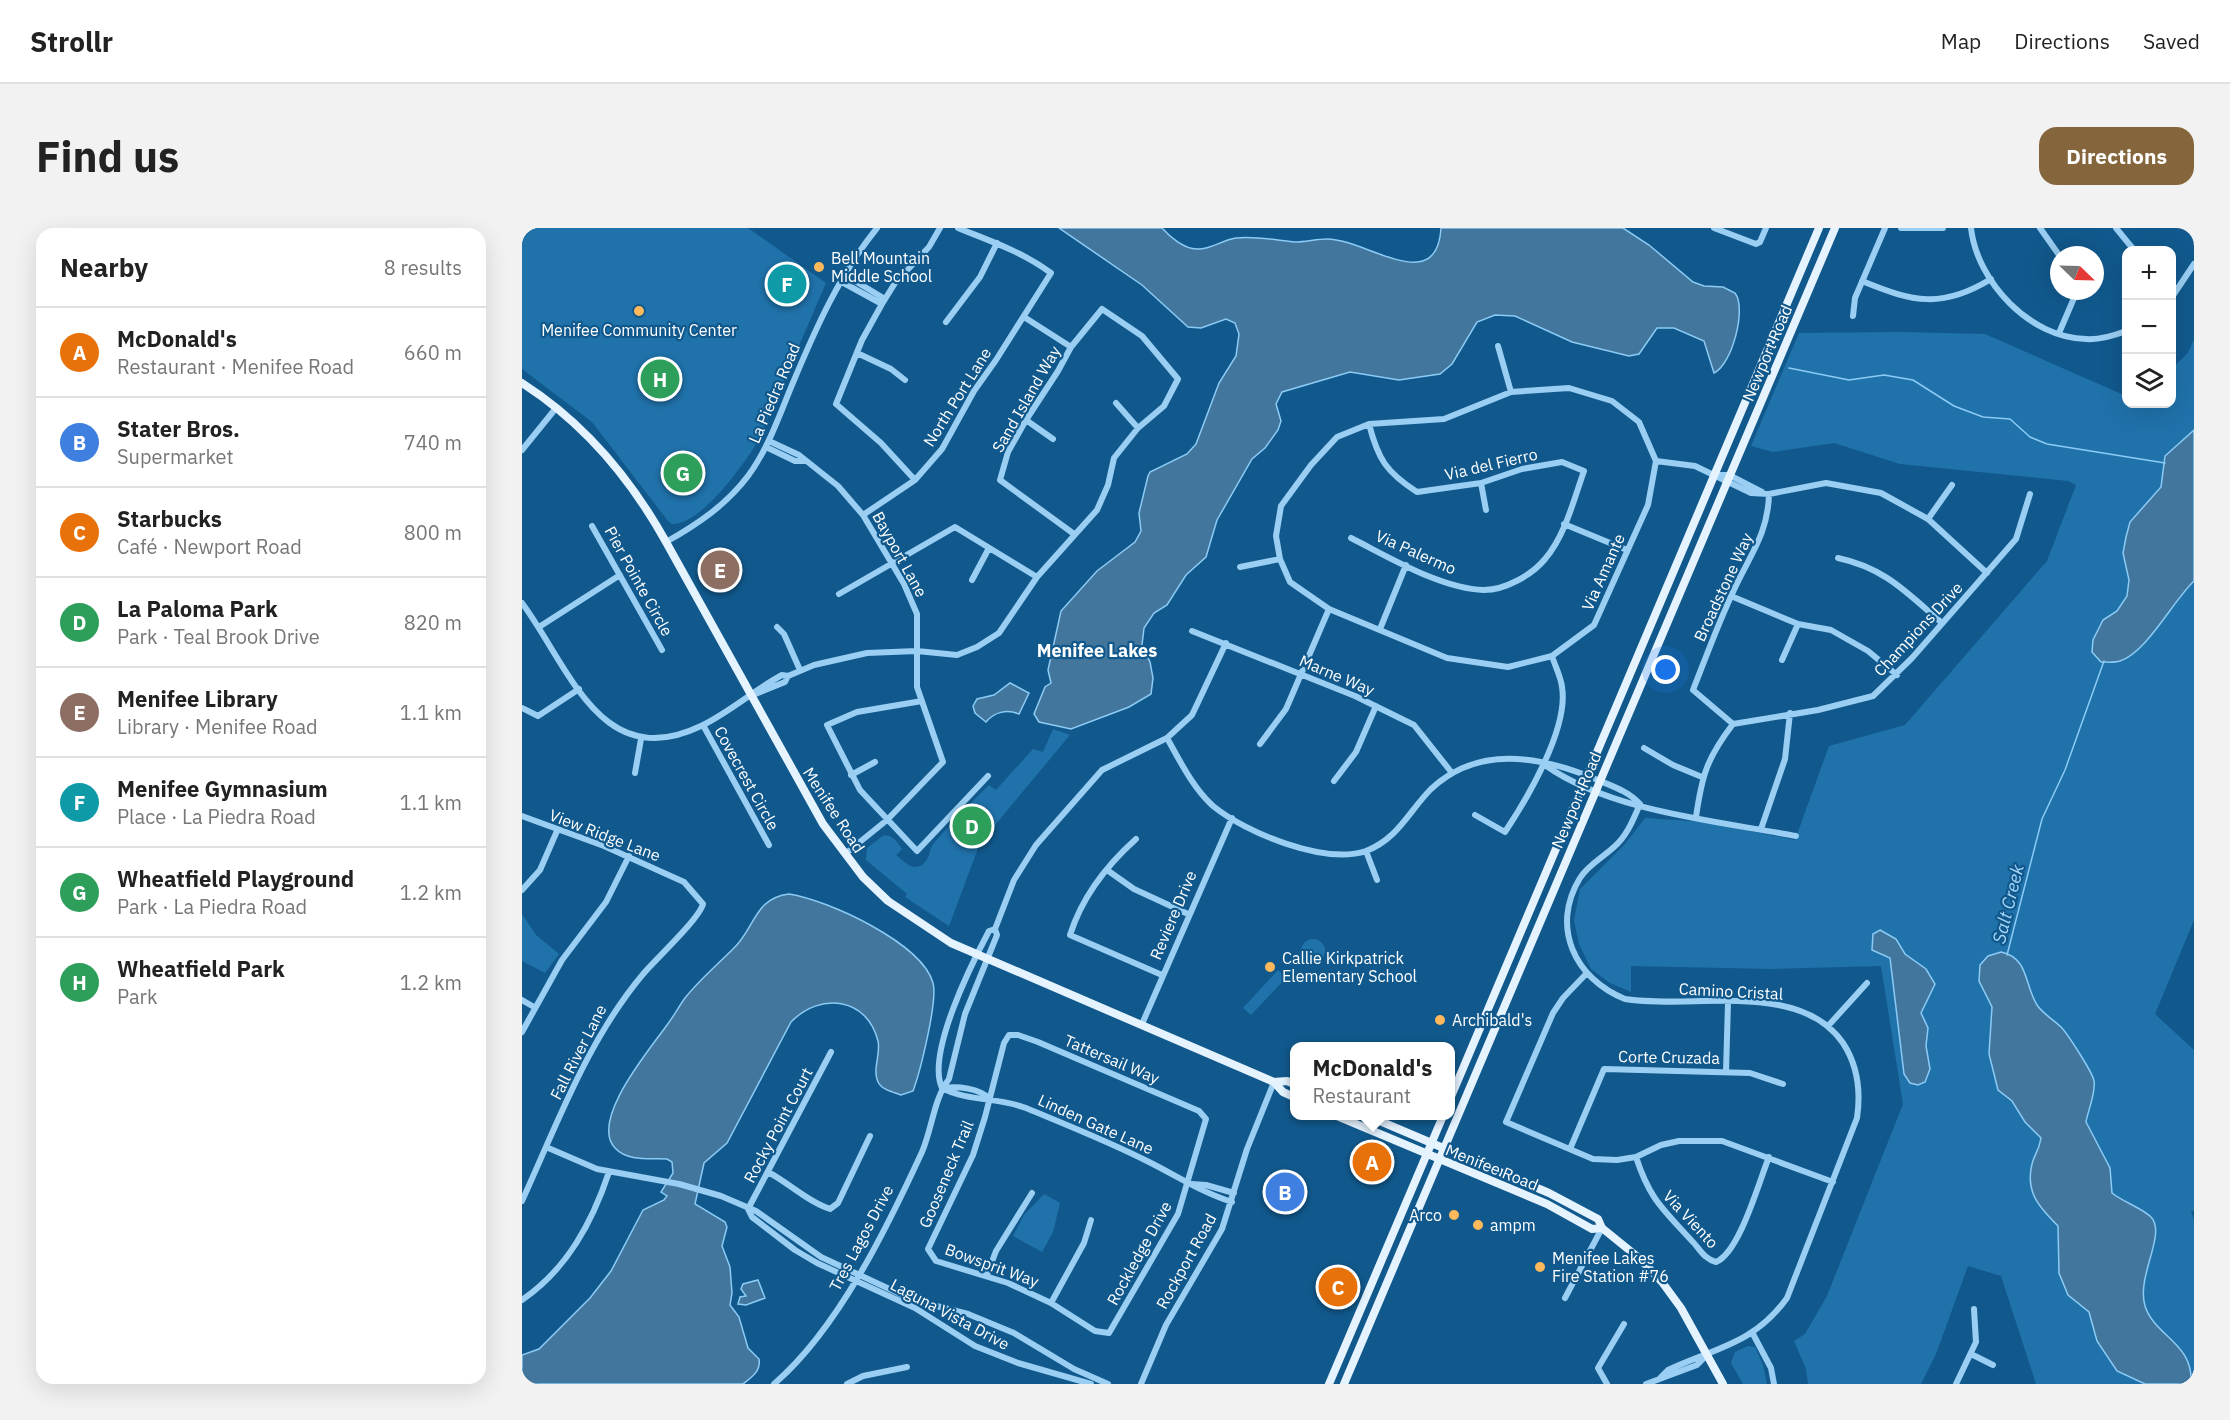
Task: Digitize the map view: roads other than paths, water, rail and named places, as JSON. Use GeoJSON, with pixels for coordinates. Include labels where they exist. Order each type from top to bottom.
{"type":"FeatureCollection","features":[{"type":"Feature","properties":{"kind":"main road","name":"Newport Road"},"geometry":{"type":"LineString","coordinates":[[1455,1087],[1717,475],[1819,228]]}},
{"type":"Feature","properties":{"kind":"main road","name":"Newport Road"},"geometry":{"type":"LineString","coordinates":[[1344,1384],[1835,228]]}},
{"type":"Feature","properties":{"kind":"main road","name":"Menifee Road"},"geometry":{"type":"LineString","coordinates":[[522,382],[584,432],[615,467],[666,542],[823,824],[863,877],[897,908],[976,954],[1274,1082],[1282,1092],[1290,1095]]}},
{"type":"Feature","properties":{"kind":"main road","name":"Menifee Road"},"geometry":{"type":"LineString","coordinates":[[1274,1082],[1290,1082]]}},
{"type":"Feature","properties":{"kind":"main road","name":"Menifee Road"},"geometry":{"type":"LineString","coordinates":[[1346,1120],[1547,1204],[1592,1229],[1602,1228]]}},
{"type":"Feature","properties":{"kind":"main road","name":"Menifee Road"},"geometry":{"type":"LineString","coordinates":[[1377,1120],[1561,1198],[1598,1219],[1602,1228],[1639,1258],[1662,1282],[1681,1308],[1723,1384]]}},
{"type":"Feature","properties":{"kind":"main road"},"geometry":{"type":"LineString","coordinates":[[1329,1384],[1441,1120]]}},
{"type":"Feature","properties":{"kind":"street","name":"La Piedra Road"},"geometry":{"type":"LineString","coordinates":[[666,542],[703,520],[730,497],[748,475],[768,444],[813,336],[840,281],[877,228]]}},
{"type":"Feature","properties":{"kind":"street"},"geometry":{"type":"LineString","coordinates":[[915,480],[881,443],[836,404],[856,353],[883,302],[895,283],[920,259],[940,228]]}},
{"type":"Feature","properties":{"kind":"street"},"geometry":{"type":"LineString","coordinates":[[946,322],[980,277],[997,243],[958,228]]}},
{"type":"Feature","properties":{"kind":"street"},"geometry":{"type":"LineString","coordinates":[[1714,228],[1756,244],[1760,242],[1766,228]]}},
{"type":"Feature","properties":{"kind":"street"},"geometry":{"type":"LineString","coordinates":[[1852,316],[1855,298],[1885,228]]}},
{"type":"Feature","properties":{"kind":"street"},"geometry":{"type":"LineString","coordinates":[[1901,228],[1942,228]]}},
{"type":"Feature","properties":{"kind":"street"},"geometry":{"type":"LineString","coordinates":[[1971,228],[1976,254],[1991,279],[2024,316],[2060,333],[2084,339],[2110,337],[2122,333]]}},
{"type":"Feature","properties":{"kind":"street"},"geometry":{"type":"LineString","coordinates":[[2040,228],[2053,246]]}},
{"type":"Feature","properties":{"kind":"street"},"geometry":{"type":"LineString","coordinates":[[2116,228],[2131,246]]}},
{"type":"Feature","properties":{"kind":"street","name":"North Port Lane"},"geometry":{"type":"LineString","coordinates":[[863,515],[915,480],[942,449],[974,391],[1051,273],[1038,263],[997,243]]}},
{"type":"Feature","properties":{"kind":"street"},"geometry":{"type":"LineString","coordinates":[[2176,291],[2194,264]]}},
{"type":"Feature","properties":{"kind":"street"},"geometry":{"type":"LineString","coordinates":[[845,275],[883,302]]}},
{"type":"Feature","properties":{"kind":"street"},"geometry":{"type":"LineString","coordinates":[[1862,281],[1898,296],[1944,299],[1962,295],[1991,279]]}},
{"type":"Feature","properties":{"kind":"street"},"geometry":{"type":"LineString","coordinates":[[840,281],[883,302]]}},
{"type":"Feature","properties":{"kind":"street"},"geometry":{"type":"LineString","coordinates":[[2060,333],[2074,300]]}},
{"type":"Feature","properties":{"kind":"street","name":"Sand Island Way"},"geometry":{"type":"LineString","coordinates":[[1074,534],[1000,480],[1008,452],[1026,420],[1059,371],[1071,347],[1102,309],[1142,336],[1178,379],[1164,406],[1138,428]]}},
{"type":"Feature","properties":{"kind":"street"},"geometry":{"type":"LineString","coordinates":[[1024,317],[1071,347]]}},
{"type":"Feature","properties":{"kind":"street"},"geometry":{"type":"LineString","coordinates":[[1498,346],[1511,392]]}},
{"type":"Feature","properties":{"kind":"street"},"geometry":{"type":"LineString","coordinates":[[856,353],[891,369],[905,380]]}},
{"type":"Feature","properties":{"kind":"street"},"geometry":{"type":"LineString","coordinates":[[1240,567],[1280,559],[1276,536],[1281,506],[1311,465],[1336,437],[1368,424],[1444,419],[1511,392],[1569,388],[1612,401],[1639,422],[1656,461],[1695,466],[1766,493],[1826,483],[1881,493],[1928,519],[1987,573]]}},
{"type":"Feature","properties":{"kind":"street"},"geometry":{"type":"LineString","coordinates":[[522,603],[598,716],[623,732],[641,739],[659,740],[681,735],[703,725],[752,696],[785,682],[789,676],[800,670],[867,653],[917,651],[957,655],[977,647],[999,633],[1037,577],[1097,510],[1108,485],[1114,458],[1138,428],[1116,403]]}},
{"type":"Feature","properties":{"kind":"street"},"geometry":{"type":"LineString","coordinates":[[522,449],[556,408]]}},
{"type":"Feature","properties":{"kind":"street"},"geometry":{"type":"LineString","coordinates":[[1026,420],[1053,439]]}},
{"type":"Feature","properties":{"kind":"street","name":"Via del Fierro"},"geometry":{"type":"LineString","coordinates":[[1368,424],[1376,450],[1387,469],[1417,492],[1481,483],[1522,469],[1562,462],[1584,471]]}},
{"type":"Feature","properties":{"kind":"street","name":"Bayport Lane"},"geometry":{"type":"LineString","coordinates":[[768,444],[795,461],[805,461],[838,486],[863,515],[912,599],[917,614],[915,669],[922,701],[943,762],[887,820],[845,855]]}},
{"type":"Feature","properties":{"kind":"street","name":"Via Amante"},"geometry":{"type":"LineString","coordinates":[[1280,559],[1290,582],[1329,609],[1447,658],[1508,667],[1552,656],[1594,625],[1648,505],[1656,461]]}},
{"type":"Feature","properties":{"kind":"street","name":"Via Palermo"},"geometry":{"type":"LineString","coordinates":[[1352,538],[1406,565],[1455,585],[1486,590],[1516,582],[1545,559],[1564,524],[1584,471]]}},
{"type":"Feature","properties":{"kind":"street"},"geometry":{"type":"LineString","coordinates":[[1481,483],[1486,510]]}},
{"type":"Feature","properties":{"kind":"street"},"geometry":{"type":"LineString","coordinates":[[1928,519],[1952,485]]}},
{"type":"Feature","properties":{"kind":"street","name":"Broadstone Way"},"geometry":{"type":"LineString","coordinates":[[1733,724],[1693,690],[1731,596],[1762,538],[1769,515],[1766,493]]}},
{"type":"Feature","properties":{"kind":"street","name":"Champions Drive"},"geometry":{"type":"LineString","coordinates":[[1733,724],[1818,710],[1873,696],[1897,675],[2016,539],[2030,494]]}},
{"type":"Feature","properties":{"kind":"street"},"geometry":{"type":"LineString","coordinates":[[1564,524],[1627,550]]}},
{"type":"Feature","properties":{"kind":"street","name":"Pier Pointe Circle"},"geometry":{"type":"LineString","coordinates":[[592,526],[662,650]]}},
{"type":"Feature","properties":{"kind":"street"},"geometry":{"type":"LineString","coordinates":[[839,594],[956,527],[1037,577]]}},
{"type":"Feature","properties":{"kind":"street"},"geometry":{"type":"LineString","coordinates":[[972,580],[989,548]]}},
{"type":"Feature","properties":{"kind":"street"},"geometry":{"type":"LineString","coordinates":[[1838,558],[1864,564],[1894,582],[1942,624]]}},
{"type":"Feature","properties":{"kind":"street"},"geometry":{"type":"LineString","coordinates":[[1380,629],[1406,565]]}},
{"type":"Feature","properties":{"kind":"street"},"geometry":{"type":"LineString","coordinates":[[539,627],[620,575]]}},
{"type":"Feature","properties":{"kind":"street"},"geometry":{"type":"LineString","coordinates":[[1731,596],[1798,624],[1831,630],[1868,651],[1897,675]]}},
{"type":"Feature","properties":{"kind":"street"},"geometry":{"type":"LineString","coordinates":[[1260,744],[1286,709],[1303,675],[1329,609]]}},
{"type":"Feature","properties":{"kind":"street"},"geometry":{"type":"LineString","coordinates":[[1782,660],[1798,624]]}},
{"type":"Feature","properties":{"kind":"street"},"geometry":{"type":"LineString","coordinates":[[777,627],[784,634],[800,670]]}},
{"type":"Feature","properties":{"kind":"street","name":"Marne Way"},"geometry":{"type":"LineString","coordinates":[[1192,631],[1303,675],[1414,725],[1452,773]]}},
{"type":"Feature","properties":{"kind":"street"},"geometry":{"type":"LineString","coordinates":[[994,929],[1024,862],[1093,778],[1112,763],[1167,738],[1192,715],[1226,643]]}},
{"type":"Feature","properties":{"kind":"street"},"geometry":{"type":"LineString","coordinates":[[1475,815],[1505,832],[1525,802],[1544,764],[1560,718],[1563,688],[1552,656]]}},
{"type":"Feature","properties":{"kind":"street"},"geometry":{"type":"LineString","coordinates":[[522,708],[538,716],[579,689]]}},
{"type":"Feature","properties":{"kind":"street"},"geometry":{"type":"LineString","coordinates":[[922,701],[857,712],[827,725],[851,775],[887,820],[916,850],[988,776]]}},
{"type":"Feature","properties":{"kind":"street"},"geometry":{"type":"LineString","coordinates":[[1334,781],[1356,752],[1376,706]]}},
{"type":"Feature","properties":{"kind":"street"},"geometry":{"type":"LineString","coordinates":[[1761,829],[1785,759],[1790,713]]}},
{"type":"Feature","properties":{"kind":"street"},"geometry":{"type":"LineString","coordinates":[[1696,817],[1702,777],[1716,747],[1733,724]]}},
{"type":"Feature","properties":{"kind":"street","name":"Covecrest Circle"},"geometry":{"type":"LineString","coordinates":[[703,725],[769,845]]}},
{"type":"Feature","properties":{"kind":"street"},"geometry":{"type":"LineString","coordinates":[[1167,738],[1199,791],[1213,805],[1232,818],[1303,850],[1322,854],[1366,851],[1388,840],[1431,789],[1452,773],[1472,764],[1492,759],[1517,758],[1544,764],[1559,764],[1630,794],[1640,804]]}},
{"type":"Feature","properties":{"kind":"street"},"geometry":{"type":"LineString","coordinates":[[635,773],[641,739]]}},
{"type":"Feature","properties":{"kind":"street"},"geometry":{"type":"LineString","coordinates":[[1644,748],[1672,765],[1702,777]]}},
{"type":"Feature","properties":{"kind":"street"},"geometry":{"type":"LineString","coordinates":[[851,775],[875,762]]}},
{"type":"Feature","properties":{"kind":"street"},"geometry":{"type":"LineString","coordinates":[[1544,764],[1627,802],[1674,815],[1796,836]]}},
{"type":"Feature","properties":{"kind":"street","name":"Camino Cristal"},"geometry":{"type":"LineString","coordinates":[[1640,804],[1624,837],[1586,870],[1574,891],[1567,923],[1575,956],[1586,974],[1607,990],[1625,999],[1776,1004],[1810,1014],[1828,1026],[1852,1060],[1859,1102],[1857,1118],[1787,1298],[1767,1322],[1753,1334],[1707,1355],[1697,1365],[1662,1381],[1646,1384]]}},
{"type":"Feature","properties":{"kind":"street","name":"View Ridge Lane"},"geometry":{"type":"LineString","coordinates":[[522,816],[629,856],[684,882],[703,904]]}},
{"type":"Feature","properties":{"kind":"street","name":"Reviere Drive"},"geometry":{"type":"LineString","coordinates":[[1142,1024],[1188,914],[1232,818]]}},
{"type":"Feature","properties":{"kind":"street"},"geometry":{"type":"LineString","coordinates":[[522,890],[540,870],[557,831]]}},
{"type":"Feature","properties":{"kind":"street"},"geometry":{"type":"LineString","coordinates":[[1137,839],[1107,870],[1078,908],[1070,935],[1162,975]]}},
{"type":"Feature","properties":{"kind":"street"},"geometry":{"type":"LineString","coordinates":[[1366,851],[1377,880]]}},
{"type":"Feature","properties":{"kind":"street"},"geometry":{"type":"LineString","coordinates":[[522,1032],[562,960],[606,902],[629,856]]}},
{"type":"Feature","properties":{"kind":"street"},"geometry":{"type":"LineString","coordinates":[[1107,870],[1134,889],[1188,914]]}},
{"type":"Feature","properties":{"kind":"street","name":"Fall River Lane"},"geometry":{"type":"LineString","coordinates":[[522,1201],[525,1186],[546,1147],[592,1048],[610,1017],[651,965],[702,910],[703,904]]}},
{"type":"Feature","properties":{"kind":"street","name":"Tres Lagos Drive"},"geometry":{"type":"LineString","coordinates":[[774,1384],[810,1348],[831,1320],[858,1275],[923,1148],[942,1088],[949,1079],[965,1014],[997,935],[994,929],[988,931],[976,954],[947,1029],[937,1077],[942,1088]]}},
{"type":"Feature","properties":{"kind":"street"},"geometry":{"type":"LineString","coordinates":[[1586,974],[1563,998],[1553,1013],[1506,1122],[1605,1161],[1636,1157],[1661,1145],[1703,1140],[1730,1143],[1833,1182]]}},
{"type":"Feature","properties":{"kind":"street"},"geometry":{"type":"LineString","coordinates":[[1828,1026],[1867,983]]}},
{"type":"Feature","properties":{"kind":"street"},"geometry":{"type":"LineString","coordinates":[[522,1000],[534,1007]]}},
{"type":"Feature","properties":{"kind":"street"},"geometry":{"type":"LineString","coordinates":[[1726,1072],[1728,1003]]}},
{"type":"Feature","properties":{"kind":"street","name":"Gooseneck Trail"},"geometry":{"type":"LineString","coordinates":[[929,1254],[928,1249],[970,1161],[990,1099],[1004,1042],[1009,1035]]}},
{"type":"Feature","properties":{"kind":"street","name":"Tattersail Way"},"geometry":{"type":"LineString","coordinates":[[1009,1035],[1018,1035],[1038,1042],[1203,1114]]}},
{"type":"Feature","properties":{"kind":"street","name":"Rocky Point Court"},"geometry":{"type":"LineString","coordinates":[[748,1209],[831,1052]]}},
{"type":"Feature","properties":{"kind":"street","name":"Corte Cruzada"},"geometry":{"type":"LineString","coordinates":[[1570,1149],[1604,1069],[1750,1073],[1783,1084]]}},
{"type":"Feature","properties":{"kind":"street","name":"Rockport Road"},"geometry":{"type":"LineString","coordinates":[[1141,1384],[1166,1325],[1212,1248],[1232,1202],[1249,1142],[1274,1082]]}},
{"type":"Feature","properties":{"kind":"street","name":"Linden Gate Lane"},"geometry":{"type":"LineString","coordinates":[[942,1088],[956,1086],[975,1091],[990,1099],[1023,1107],[1148,1161],[1188,1184],[1232,1202]]}},
{"type":"Feature","properties":{"kind":"street","name":"Rockledge Drive"},"geometry":{"type":"LineString","coordinates":[[1109,1334],[1173,1225],[1205,1125],[1203,1114]]}},
{"type":"Feature","properties":{"kind":"street"},"geometry":{"type":"LineString","coordinates":[[768,1172],[796,1187],[820,1206],[830,1209],[838,1203],[870,1136]]}},
{"type":"Feature","properties":{"kind":"street","name":"Laguna Vista Drive"},"geometry":{"type":"LineString","coordinates":[[546,1147],[609,1172],[705,1191],[756,1211],[806,1249],[858,1275],[913,1300],[968,1314],[1014,1333],[1074,1369],[1108,1384]]}},
{"type":"Feature","properties":{"kind":"street","name":"Via Viento"},"geometry":{"type":"LineString","coordinates":[[1636,1157],[1644,1181],[1662,1210],[1705,1257],[1716,1262],[1722,1259],[1736,1241],[1769,1157]]}},
{"type":"Feature","properties":{"kind":"street"},"geometry":{"type":"LineString","coordinates":[[522,1300],[546,1282],[570,1255],[598,1202],[609,1172]]}},
{"type":"Feature","properties":{"kind":"street","name":"Linden Gate Lane"},"geometry":{"type":"LineString","coordinates":[[1188,1184],[1211,1186],[1234,1193]]}},
{"type":"Feature","properties":{"kind":"street"},"geometry":{"type":"LineString","coordinates":[[1209,1194],[1211,1186]]}},
{"type":"Feature","properties":{"kind":"street"},"geometry":{"type":"LineString","coordinates":[[987,1275],[996,1251],[1032,1193]]}},
{"type":"Feature","properties":{"kind":"street","name":"Laguna Vista Drive"},"geometry":{"type":"LineString","coordinates":[[748,1209],[752,1217],[795,1250],[854,1282],[915,1308],[950,1332],[985,1350],[1018,1364],[1091,1384]]}},
{"type":"Feature","properties":{"kind":"street"},"geometry":{"type":"LineString","coordinates":[[1051,1303],[1084,1244],[1091,1220]]}},
{"type":"Feature","properties":{"kind":"street"},"geometry":{"type":"LineString","coordinates":[[1565,1298],[1602,1228]]}},
{"type":"Feature","properties":{"kind":"street","name":"Bowsprit Way"},"geometry":{"type":"LineString","coordinates":[[929,1254],[936,1261],[987,1275],[1051,1303],[1095,1331],[1109,1334]]}},
{"type":"Feature","properties":{"kind":"street"},"geometry":{"type":"LineString","coordinates":[[1956,1384],[1971,1354],[1977,1331],[1974,1309]]}},
{"type":"Feature","properties":{"kind":"street"},"geometry":{"type":"LineString","coordinates":[[1607,1384],[1598,1368],[1624,1324]]}},
{"type":"Feature","properties":{"kind":"street"},"geometry":{"type":"LineString","coordinates":[[1753,1334],[1771,1368],[1774,1384]]}},
{"type":"Feature","properties":{"kind":"street"},"geometry":{"type":"LineString","coordinates":[[1971,1354],[1993,1365]]}},
{"type":"Feature","properties":{"kind":"street"},"geometry":{"type":"LineString","coordinates":[[847,1384],[863,1376],[907,1367]]}},
{"type":"Feature","properties":{"kind":"waterway"},"geometry":{"type":"LineString","coordinates":[[1789,368],[1849,380],[1884,375],[1913,380],[1954,406],[1983,417],[2010,419],[2030,437],[2047,444],[2165,463]]}},
{"type":"Feature","properties":{"kind":"waterway","name":"Salt Creek"},"geometry":{"type":"LineString","coordinates":[[2007,955],[2042,819],[2065,770],[2104,661]]}},
{"type":"Feature","properties":{"kind":"place","name":"Bell Mountain Middle School"},"geometry":{"type":"Point","coordinates":[819,267]}},
{"type":"Feature","properties":{"kind":"place","name":"Menifee Gymnasium"},"geometry":{"type":"Point","coordinates":[787,284]}},
{"type":"Feature","properties":{"kind":"place","name":"Menifee Community Center"},"geometry":{"type":"Point","coordinates":[639,311]}},
{"type":"Feature","properties":{"kind":"place","name":"Wheatfield Park"},"geometry":{"type":"Point","coordinates":[660,379]}},
{"type":"Feature","properties":{"kind":"place","name":"Wheatfield Playground"},"geometry":{"type":"Point","coordinates":[683,473]}},
{"type":"Feature","properties":{"kind":"place","name":"Menifee Library"},"geometry":{"type":"Point","coordinates":[720,570]}},
{"type":"Feature","properties":{"kind":"place","name":"La Paloma Park"},"geometry":{"type":"Point","coordinates":[972,826]}},
{"type":"Feature","properties":{"kind":"place","name":"Callie Kirkpatrick Elementary School"},"geometry":{"type":"Point","coordinates":[1270,967]}},
{"type":"Feature","properties":{"kind":"place","name":"Archibald's"},"geometry":{"type":"Point","coordinates":[1440,1020]}},
{"type":"Feature","properties":{"kind":"place","name":"McDonald's"},"geometry":{"type":"Point","coordinates":[1372,1162]}},
{"type":"Feature","properties":{"kind":"place","name":"Stater Bros."},"geometry":{"type":"Point","coordinates":[1285,1192]}},
{"type":"Feature","properties":{"kind":"place","name":"Arco"},"geometry":{"type":"Point","coordinates":[1454,1215]}},
{"type":"Feature","properties":{"kind":"place","name":"ampm"},"geometry":{"type":"Point","coordinates":[1478,1225]}},
{"type":"Feature","properties":{"kind":"place","name":"Menifee Lakes Fire Station #76"},"geometry":{"type":"Point","coordinates":[1540,1267]}},
{"type":"Feature","properties":{"kind":"place","name":"Starbucks"},"geometry":{"type":"Point","coordinates":[1338,1287]}},
{"type":"Feature","properties":{"kind":"district","name":"Menifee Lakes"},"geometry":{"type":"Point","coordinates":[1097,650]}}]}
